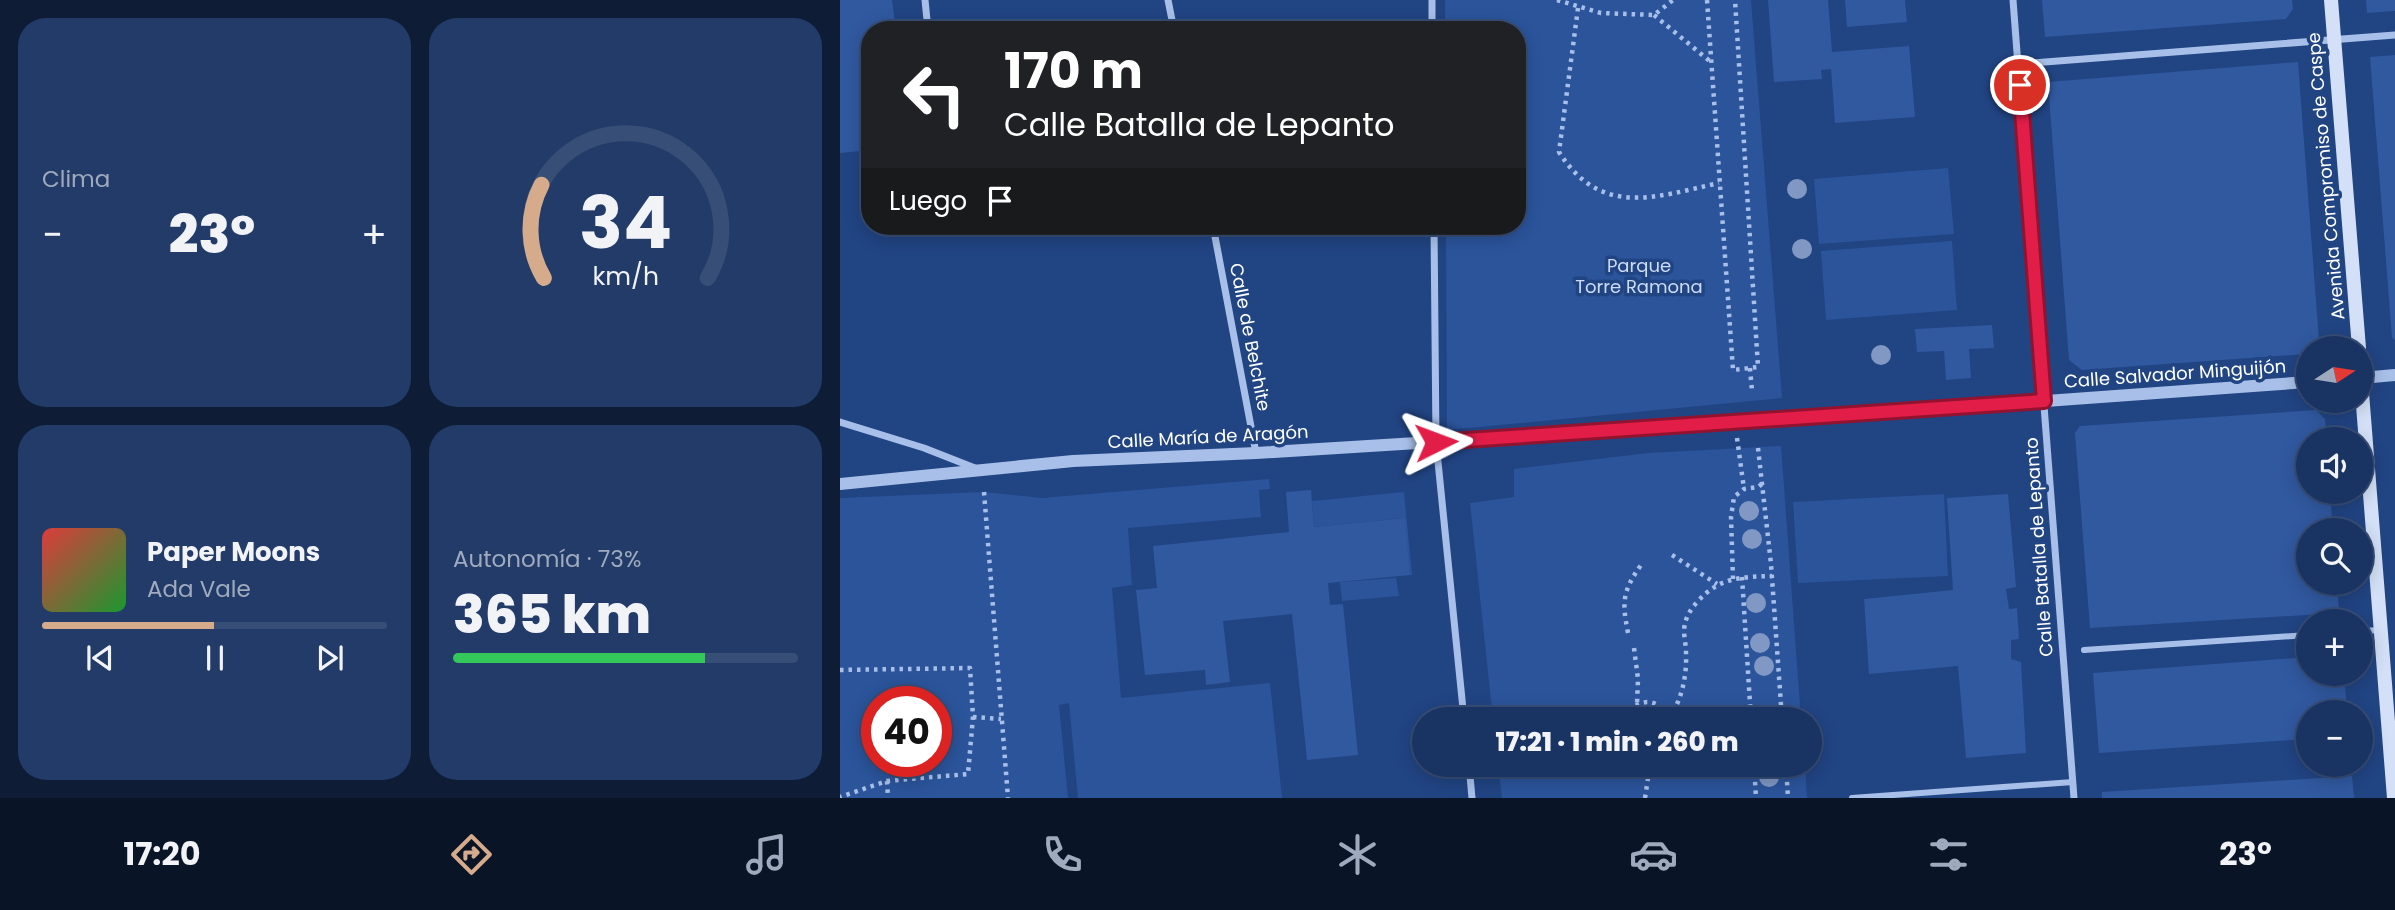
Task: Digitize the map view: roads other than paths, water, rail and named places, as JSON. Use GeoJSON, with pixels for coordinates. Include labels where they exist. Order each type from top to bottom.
{"type":"FeatureCollection","features":[{"type":"Feature","properties":{"kind":"main road","name":"Avenida Compromiso de Caspe"},"geometry":{"type":"LineString","coordinates":[[2331,0],[2358,336]]}},
{"type":"Feature","properties":{"kind":"main road"},"geometry":{"type":"LineString","coordinates":[[2364,413],[2394,798]]}},
{"type":"Feature","properties":{"kind":"street"},"geometry":{"type":"LineString","coordinates":[[925,0],[927,21]]}},
{"type":"Feature","properties":{"kind":"street"},"geometry":{"type":"LineString","coordinates":[[1168,0],[1172,21]]}},
{"type":"Feature","properties":{"kind":"street"},"geometry":{"type":"LineString","coordinates":[[1432,0],[1432,21]]}},
{"type":"Feature","properties":{"kind":"street","name":"Calle Batalla de Lepanto"},"geometry":{"type":"LineString","coordinates":[[2013,0],[2074,798]]}},
{"type":"Feature","properties":{"kind":"street"},"geometry":{"type":"LineString","coordinates":[[2018,64],[2395,35]]}},
{"type":"Feature","properties":{"kind":"street","name":"Calle de Belchite"},"geometry":{"type":"LineString","coordinates":[[1215,235],[1256,453]]}},
{"type":"Feature","properties":{"kind":"street"},"geometry":{"type":"LineString","coordinates":[[1434,235],[1436,442],[1463,707]]}},
{"type":"Feature","properties":{"kind":"street"},"geometry":{"type":"LineString","coordinates":[[2373,378],[2395,375]]}},
{"type":"Feature","properties":{"kind":"street","name":"Calle Salvador Minguijón"},"geometry":{"type":"LineString","coordinates":[[1436,442],[2296,383]]}},
{"type":"Feature","properties":{"kind":"street","name":"Calle María de Aragón"},"geometry":{"type":"LineString","coordinates":[[840,422],[923,448],[981,470]]}},
{"type":"Feature","properties":{"kind":"street","name":"Calle María de Aragón"},"geometry":{"type":"LineString","coordinates":[[840,484],[1073,461],[1436,442]]}},
{"type":"Feature","properties":{"kind":"street"},"geometry":{"type":"LineString","coordinates":[[2373,630],[2381,630]]}},
{"type":"Feature","properties":{"kind":"street"},"geometry":{"type":"LineString","coordinates":[[2084,650],[2296,636]]}},
{"type":"Feature","properties":{"kind":"street"},"geometry":{"type":"LineString","coordinates":[[1470,777],[1472,798]]}},
{"type":"Feature","properties":{"kind":"street"},"geometry":{"type":"LineString","coordinates":[[1852,798],[2073,782]]}},
{"type":"Feature","properties":{"kind":"park label","name":"Parque Torre Ramona"},"geometry":{"type":"Point","coordinates":[1639,276]}}]}
